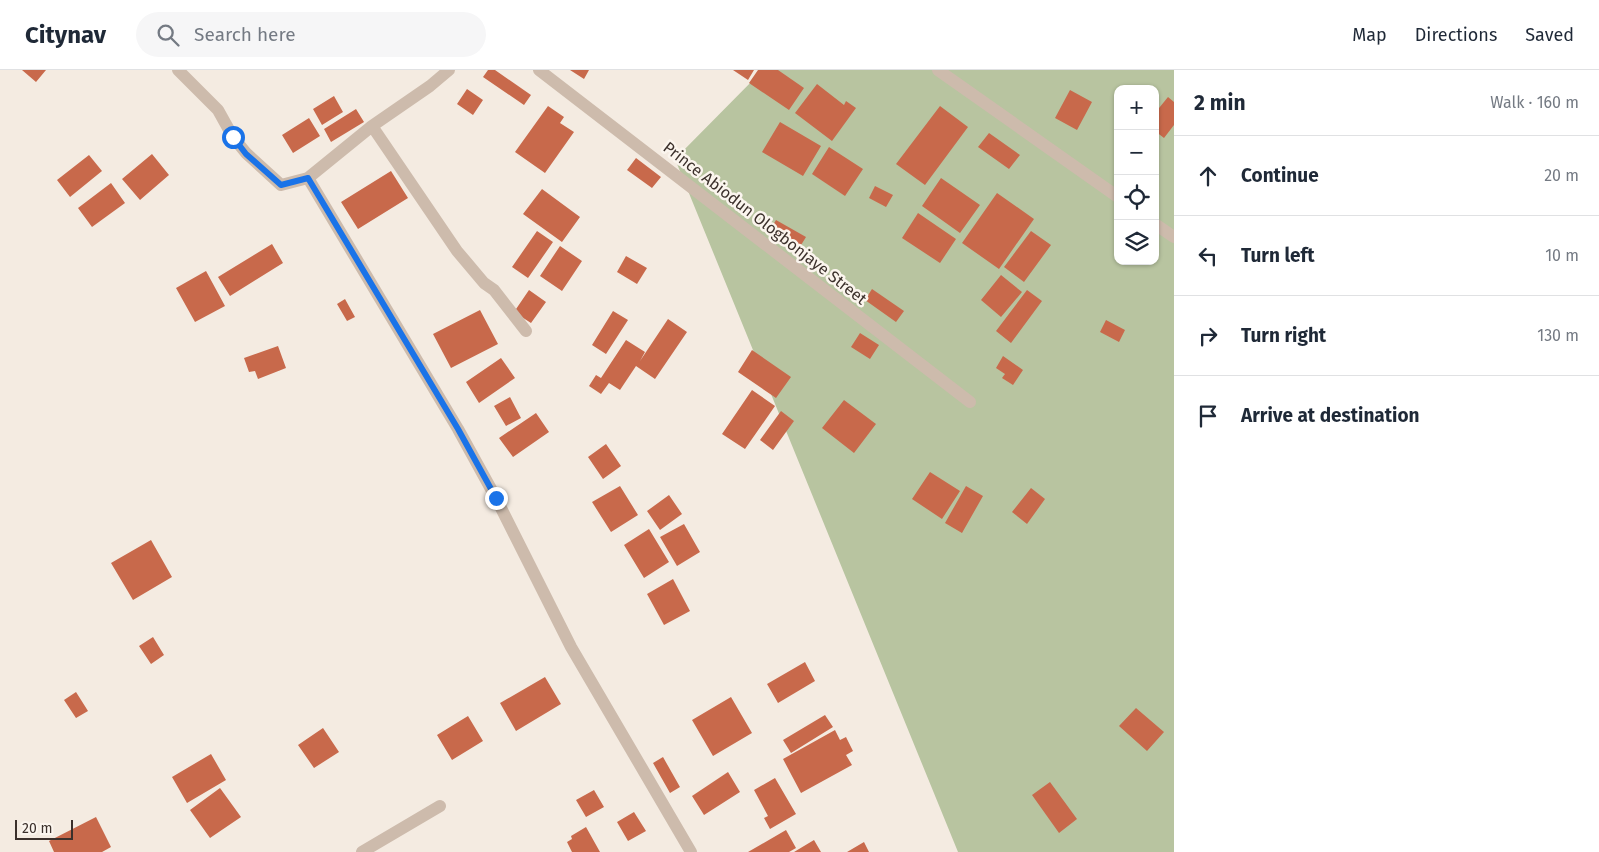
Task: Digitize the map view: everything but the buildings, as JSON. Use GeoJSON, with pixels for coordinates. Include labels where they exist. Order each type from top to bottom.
{"type":"FeatureCollection","features":[{"type":"Feature","properties":{"kind":"street"},"geometry":{"type":"LineString","coordinates":[[178,70],[218,110],[233,137],[246,154],[281,185],[308,178],[372,126],[430,86],[449,70]]}},
{"type":"Feature","properties":{"kind":"street","name":"Prince Abiodun Ologbonjaye Street"},"geometry":{"type":"LineString","coordinates":[[540,70],[970,402]]}},
{"type":"Feature","properties":{"kind":"street"},"geometry":{"type":"LineString","coordinates":[[938,70],[1114,194]]}},
{"type":"Feature","properties":{"kind":"street"},"geometry":{"type":"LineString","coordinates":[[372,126],[457,251],[484,283],[494,290],[526,331]]}},
{"type":"Feature","properties":{"kind":"street"},"geometry":{"type":"LineString","coordinates":[[308,178],[458,429],[496,498],[571,647],[691,852]]}},
{"type":"Feature","properties":{"kind":"street"},"geometry":{"type":"LineString","coordinates":[[1159,227],[1174,237]]}},
{"type":"Feature","properties":{"kind":"street"},"geometry":{"type":"LineString","coordinates":[[362,852],[440,806]]}},
{"type":"Feature","properties":{"kind":"green space"},"geometry":{"type":"Polygon","coordinates":[[[770,70],[1174,70],[1174,852],[958,852],[675,159],[760,73],[770,70]]]}},
{"type":"Feature","properties":{"kind":"route"},"geometry":{"type":"LineString","coordinates":[[233,137],[246,154],[281,185],[308,178],[458,429],[496,498]]}}]}
